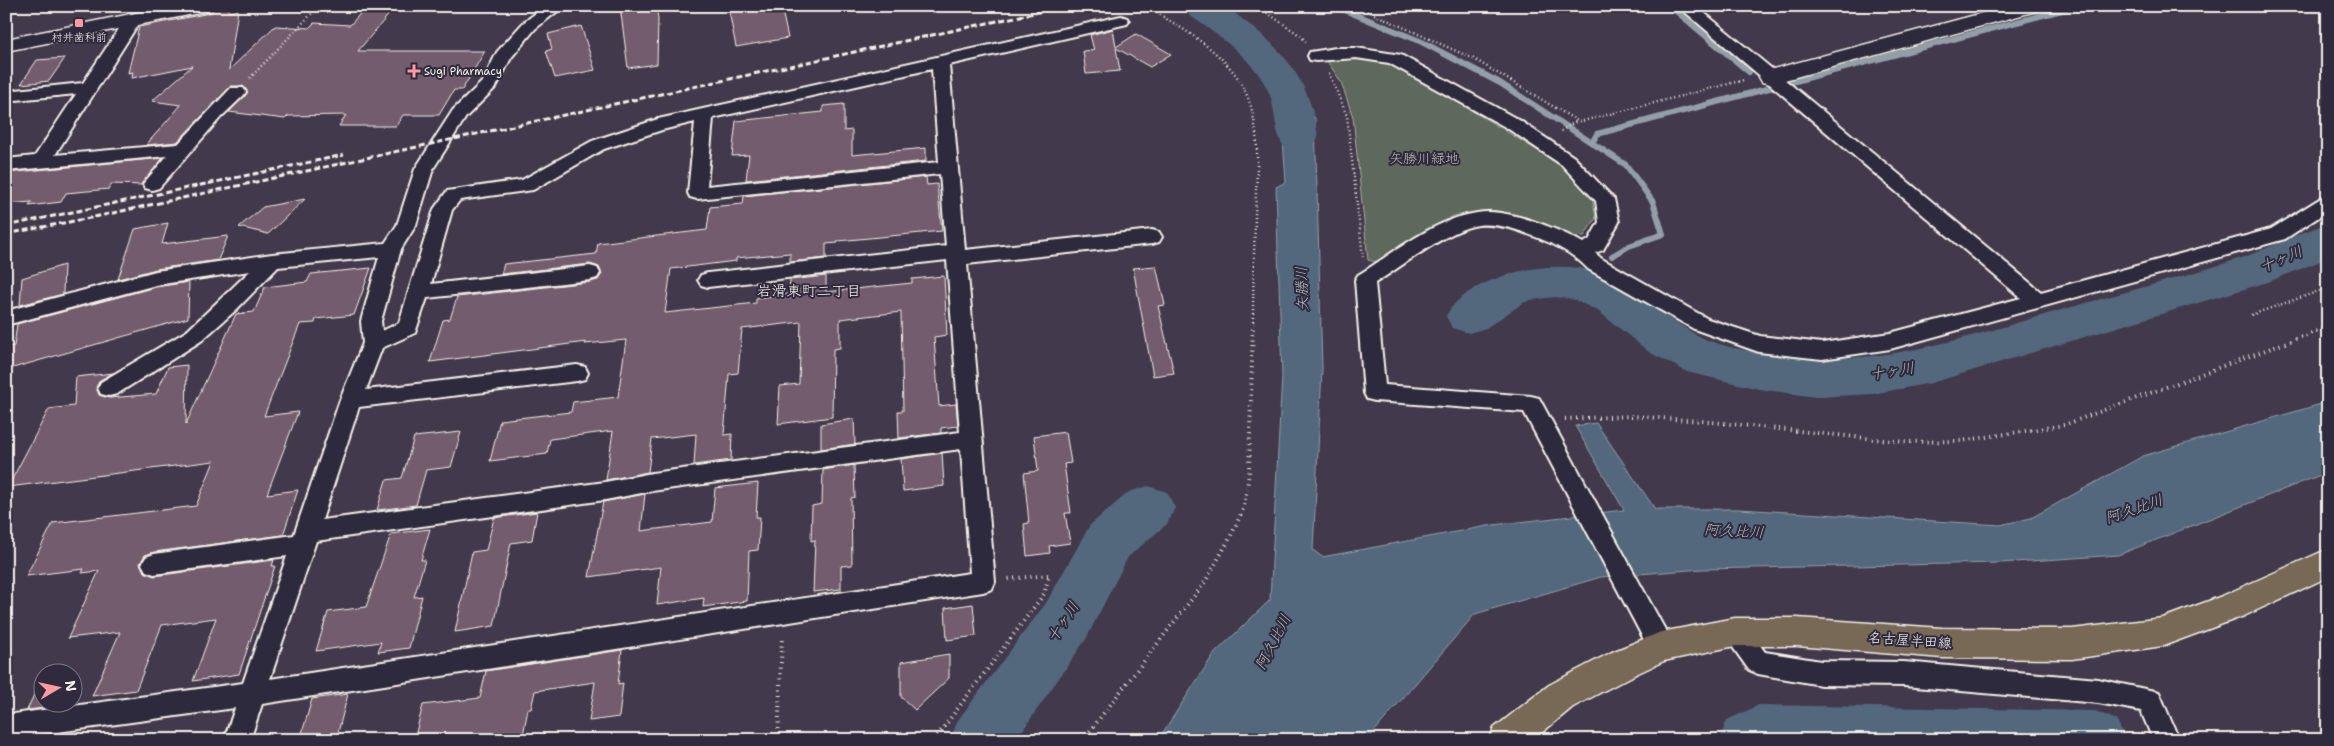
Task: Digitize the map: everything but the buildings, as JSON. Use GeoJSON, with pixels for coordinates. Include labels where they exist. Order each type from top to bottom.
{"type":"FeatureCollection","features":[{"type":"Feature","properties":{"kind":"main road","name":"名古屋半田線"},"geometry":{"type":"LineString","coordinates":[[1506,740],[1561,696],[1624,663],[1661,647],[1735,632],[1796,632],[1942,643],[2072,644],[2163,632],[2233,606],[2328,562]]}},
{"type":"Feature","properties":{"kind":"street"},"geometry":{"type":"LineString","coordinates":[[6,45],[204,6]]}},
{"type":"Feature","properties":{"kind":"street"},"geometry":{"type":"LineString","coordinates":[[237,740],[351,400],[373,343],[371,321],[391,249],[406,225],[424,169],[459,114],[490,83],[503,56],[529,26],[556,6]]}},
{"type":"Feature","properties":{"kind":"street"},"geometry":{"type":"LineString","coordinates":[[1686,6],[2037,300]]}},
{"type":"Feature","properties":{"kind":"street"},"geometry":{"type":"LineString","coordinates":[[1768,75],[2032,6]]}},
{"type":"Feature","properties":{"kind":"street"},"geometry":{"type":"LineString","coordinates":[[41,162],[132,21]]}},
{"type":"Feature","properties":{"kind":"street"},"geometry":{"type":"LineString","coordinates":[[373,343],[408,328],[443,209],[454,195],[526,186],[598,145],[658,125],[1121,21]]}},
{"type":"Feature","properties":{"kind":"street"},"geometry":{"type":"LineString","coordinates":[[1316,56],[1352,52],[1375,54],[1395,59],[1513,124],[1568,161],[1605,199],[1610,222],[1596,245],[1583,250]]}},
{"type":"Feature","properties":{"kind":"street"},"geometry":{"type":"LineString","coordinates":[[6,727],[252,694],[984,582],[940,62]]}},
{"type":"Feature","properties":{"kind":"street"},"geometry":{"type":"LineString","coordinates":[[6,96],[89,88]]}},
{"type":"Feature","properties":{"kind":"street"},"geometry":{"type":"LineString","coordinates":[[152,184],[182,148],[237,92]]}},
{"type":"Feature","properties":{"kind":"street"},"geometry":{"type":"LineString","coordinates":[[706,114],[697,193],[948,167]]}},
{"type":"Feature","properties":{"kind":"street"},"geometry":{"type":"LineString","coordinates":[[6,165],[182,148]]}},
{"type":"Feature","properties":{"kind":"street"},"geometry":{"type":"LineString","coordinates":[[1661,647],[1531,404],[1375,393],[1365,280],[1457,224],[1475,218],[1492,218],[1531,227],[1569,242],[1583,250],[1595,264],[1701,324],[1759,344],[1822,351],[1890,341],[2278,234],[2328,202]]}},
{"type":"Feature","properties":{"kind":"street"},"geometry":{"type":"LineString","coordinates":[[708,280],[1152,237]]}},
{"type":"Feature","properties":{"kind":"street"},"geometry":{"type":"LineString","coordinates":[[6,318],[156,278],[272,261],[391,249]]}},
{"type":"Feature","properties":{"kind":"street"},"geometry":{"type":"LineString","coordinates":[[108,388],[194,336],[230,304],[272,261]]}},
{"type":"Feature","properties":{"kind":"street"},"geometry":{"type":"LineString","coordinates":[[419,292],[590,273]]}},
{"type":"Feature","properties":{"kind":"street"},"geometry":{"type":"LineString","coordinates":[[351,400],[577,372]]}},
{"type":"Feature","properties":{"kind":"street"},"geometry":{"type":"LineString","coordinates":[[154,564],[652,482],[972,439]]}},
{"type":"Feature","properties":{"kind":"street"},"geometry":{"type":"LineString","coordinates":[[1735,632],[1758,662],[1821,673],[1904,674],[2098,691],[2150,701],[2166,740]]}},
{"type":"Feature","properties":{"kind":"path"},"geometry":{"type":"LineString","coordinates":[[237,92],[319,6]]}},
{"type":"Feature","properties":{"kind":"path"},"geometry":{"type":"LineString","coordinates":[[1083,740],[1204,582],[1230,538],[1244,507],[1249,474],[1257,146],[1254,118],[1249,99],[1229,66],[1210,48],[1146,6]]}},
{"type":"Feature","properties":{"kind":"path"},"geometry":{"type":"LineString","coordinates":[[1257,6],[1301,36],[1333,79],[1347,116],[1365,280]]}},
{"type":"Feature","properties":{"kind":"path"},"geometry":{"type":"LineString","coordinates":[[1356,6],[1474,59],[1579,122],[1768,75]]}},
{"type":"Feature","properties":{"kind":"path"},"geometry":{"type":"LineString","coordinates":[[2251,315],[2328,288]]}},
{"type":"Feature","properties":{"kind":"path"},"geometry":{"type":"LineString","coordinates":[[1544,428],[1632,416],[1702,421],[1904,442],[1961,441],[2064,425],[2328,328]]}},
{"type":"Feature","properties":{"kind":"path"},"geometry":{"type":"LineString","coordinates":[[934,740],[1044,594],[1049,574],[984,582]]}},
{"type":"Feature","properties":{"kind":"path"},"geometry":{"type":"LineString","coordinates":[[778,740],[783,613]]}},
{"type":"Feature","properties":{"kind":"green space","name":"矢勝川緑地"},"geometry":{"type":"Polygon","coordinates":[[[1338,55],[1392,62],[1558,163],[1592,197],[1596,218],[1584,236],[1573,237],[1532,221],[1490,210],[1453,216],[1376,262],[1368,260],[1353,117],[1341,82],[1325,58],[1338,55]]]}},
{"type":"Feature","properties":{"kind":"water","name":"阿久比川"},"geometry":{"type":"Polygon","coordinates":[[[1278,69],[1315,118],[1322,369],[1313,550],[1322,557],[1493,525],[1624,510],[1575,426],[1596,423],[1655,509],[1739,509],[2000,525],[2031,518],[2143,456],[2328,402],[2328,472],[2118,555],[2000,563],[1702,569],[1601,577],[1475,614],[1367,740],[1158,740],[1214,654],[1270,600],[1282,376],[1276,187],[1286,182],[1278,69]]]}},
{"type":"Feature","properties":{"kind":"waterway","name":"矢勝川"},"geometry":{"type":"LineString","coordinates":[[1201,6],[1253,46],[1279,76],[1289,94],[1295,115],[1298,138]]}},
{"type":"Feature","properties":{"kind":"waterway"},"geometry":{"type":"LineString","coordinates":[[1335,6],[1422,42],[1500,83],[1592,143]]}},
{"type":"Feature","properties":{"kind":"waterway"},"geometry":{"type":"LineString","coordinates":[[1670,6],[1749,72]]}},
{"type":"Feature","properties":{"kind":"waterway"},"geometry":{"type":"LineString","coordinates":[[1592,143],[1597,134],[2077,6]]}},
{"type":"Feature","properties":{"kind":"waterway"},"geometry":{"type":"LineString","coordinates":[[1592,143],[1626,165],[1653,202],[1663,234],[1629,246],[1612,256]]}},
{"type":"Feature","properties":{"kind":"waterway","name":"十ヶ川"},"geometry":{"type":"LineString","coordinates":[[1469,316],[1507,291],[1529,284],[1555,281],[1584,285],[1614,299],[1666,340],[1704,359],[1759,371],[1816,378],[1873,376],[1931,365],[2252,271],[2328,239]]}},
{"type":"Feature","properties":{"kind":"waterway","name":"十ヶ川"},"geometry":{"type":"LineString","coordinates":[[980,740],[1066,621],[1109,541],[1148,508]]}},
{"type":"Feature","properties":{"kind":"waterway"},"geometry":{"type":"LineString","coordinates":[[1749,740],[1759,734],[2095,740]]}},
{"type":"Feature","properties":{"kind":"railway"},"geometry":{"type":"LineString","coordinates":[[6,234],[90,218],[1066,6]]}},
{"type":"Feature","properties":{"kind":"railway"},"geometry":{"type":"LineString","coordinates":[[6,226],[344,155]]}},
{"type":"Feature","properties":{"kind":"place","name":"村井歯科前"},"geometry":{"type":"Point","coordinates":[79,23]}},
{"type":"Feature","properties":{"kind":"place","name":"Sugi Pharmacy"},"geometry":{"type":"Point","coordinates":[414,71]}},
{"type":"Feature","properties":{"kind":"district","name":"岩滑東町二丁目"},"geometry":{"type":"Point","coordinates":[809,291]}}]}
